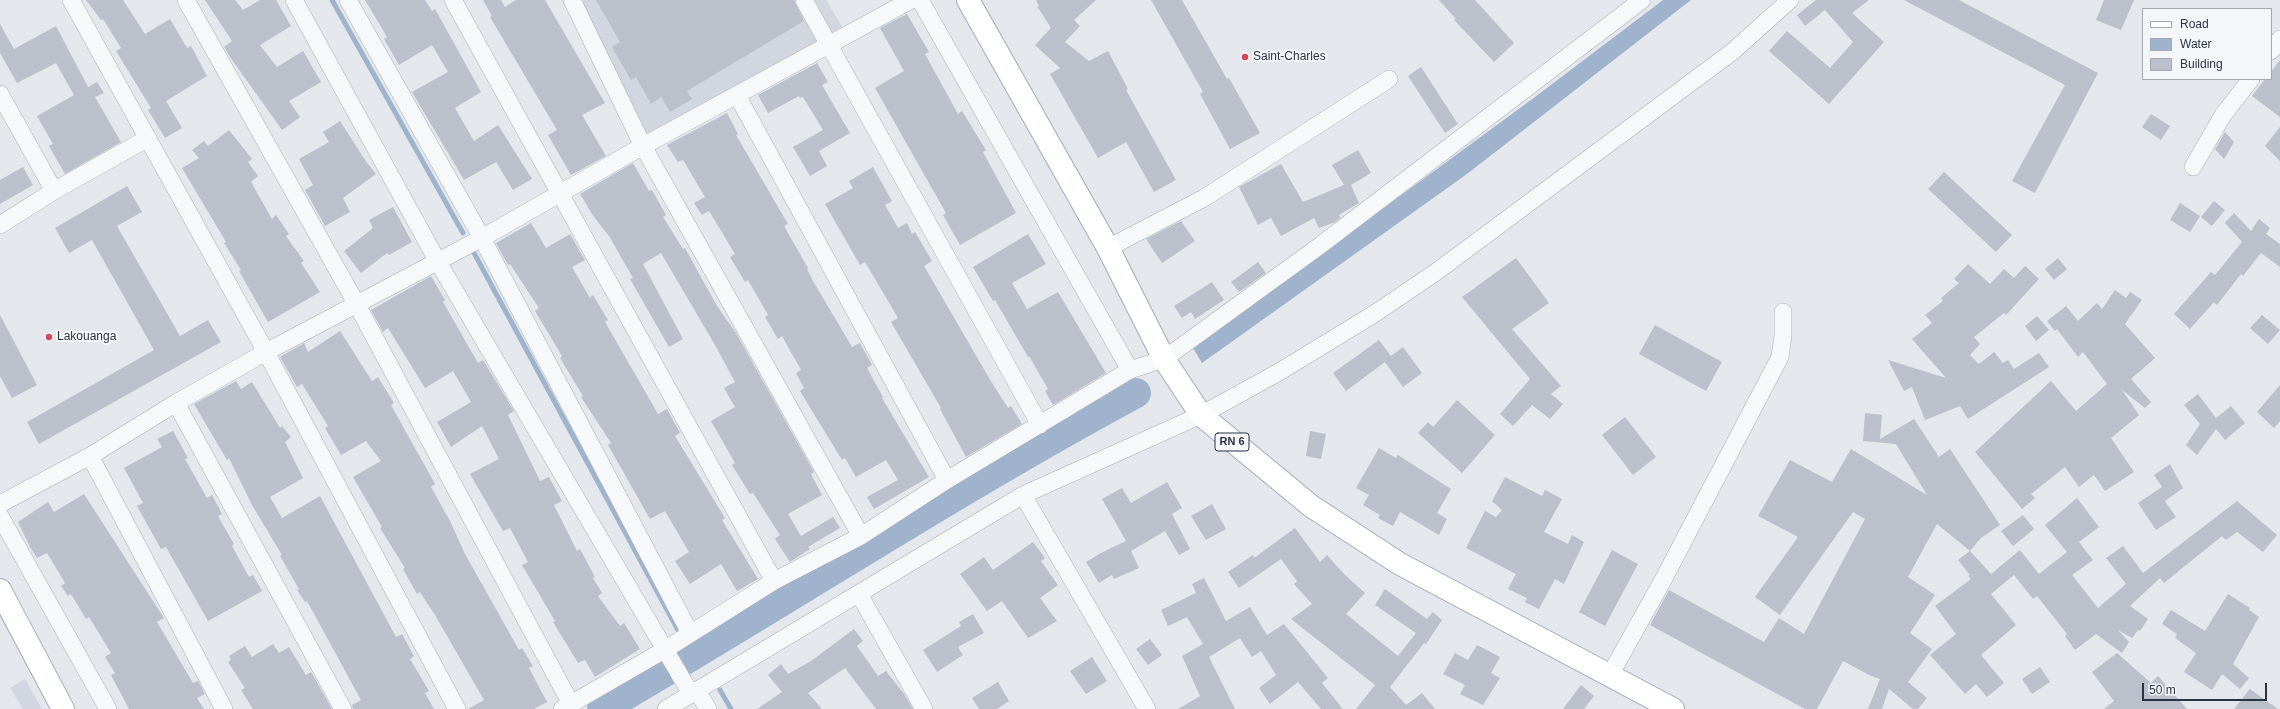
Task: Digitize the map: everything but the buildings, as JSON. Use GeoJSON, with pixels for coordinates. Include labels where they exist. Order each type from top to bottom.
{"type":"FeatureCollection","features":[{"type":"Feature","properties":{"kind":"main road","name":"RN 6"},"geometry":{"type":"LineString","coordinates":[[968,0],[1108,248],[1164,359],[1201,415],[1311,506],[1400,564],[1673,709]]}},
{"type":"Feature","properties":{"kind":"main road"},"geometry":{"type":"LineString","coordinates":[[0,590],[63,709]]}},
{"type":"Feature","properties":{"kind":"main road"},"geometry":{"type":"LineString","coordinates":[[1618,680],[1637,709]]}},
{"type":"Feature","properties":{"kind":"street"},"geometry":{"type":"LineString","coordinates":[[71,0],[266,352],[456,709]]}},
{"type":"Feature","properties":{"kind":"street"},"geometry":{"type":"LineString","coordinates":[[186,0],[356,303],[566,706],[666,649],[774,581],[861,536],[947,480],[1130,370],[1164,359],[1324,242],[1642,0]]}},
{"type":"Feature","properties":{"kind":"street"},"geometry":{"type":"LineString","coordinates":[[294,0],[438,262],[666,649],[694,692],[708,709]]}},
{"type":"Feature","properties":{"kind":"street"},"geometry":{"type":"LineString","coordinates":[[348,0],[482,238],[690,633]]}},
{"type":"Feature","properties":{"kind":"street"},"geometry":{"type":"LineString","coordinates":[[453,0],[774,581]]}},
{"type":"Feature","properties":{"kind":"street"},"geometry":{"type":"LineString","coordinates":[[572,0],[643,146],[861,536]]}},
{"type":"Feature","properties":{"kind":"street"},"geometry":{"type":"LineString","coordinates":[[804,0],[1040,424]]}},
{"type":"Feature","properties":{"kind":"street"},"geometry":{"type":"LineString","coordinates":[[0,504],[90,456],[176,403],[266,352],[356,303],[482,238],[643,146],[911,0]]}},
{"type":"Feature","properties":{"kind":"street"},"geometry":{"type":"LineString","coordinates":[[920,0],[1130,370]]}},
{"type":"Feature","properties":{"kind":"street"},"geometry":{"type":"LineString","coordinates":[[666,709],[1023,495],[1201,415],[1279,372],[1374,314],[1436,272],[1732,52],[1790,0]]}},
{"type":"Feature","properties":{"kind":"street"},"geometry":{"type":"LineString","coordinates":[[2272,50],[2280,39]]}},
{"type":"Feature","properties":{"kind":"street"},"geometry":{"type":"LineString","coordinates":[[1108,248],[1204,198],[1389,79]]}},
{"type":"Feature","properties":{"kind":"street"},"geometry":{"type":"LineString","coordinates":[[2192,167],[2223,114],[2251,80]]}},
{"type":"Feature","properties":{"kind":"street"},"geometry":{"type":"LineString","coordinates":[[0,94],[54,191]]}},
{"type":"Feature","properties":{"kind":"street"},"geometry":{"type":"LineString","coordinates":[[738,95],[947,480]]}},
{"type":"Feature","properties":{"kind":"street"},"geometry":{"type":"LineString","coordinates":[[0,225],[54,191],[148,138]]}},
{"type":"Feature","properties":{"kind":"street"},"geometry":{"type":"LineString","coordinates":[[1618,680],[1671,567],[1780,357],[1783,336],[1783,312]]}},
{"type":"Feature","properties":{"kind":"street"},"geometry":{"type":"LineString","coordinates":[[176,403],[343,709]]}},
{"type":"Feature","properties":{"kind":"street"},"geometry":{"type":"LineString","coordinates":[[90,456],[224,709]]}},
{"type":"Feature","properties":{"kind":"street"},"geometry":{"type":"LineString","coordinates":[[1023,495],[1147,709]]}},
{"type":"Feature","properties":{"kind":"street"},"geometry":{"type":"LineString","coordinates":[[0,516],[108,709]]}},
{"type":"Feature","properties":{"kind":"street"},"geometry":{"type":"LineString","coordinates":[[859,594],[924,709]]}},
{"type":"Feature","properties":{"kind":"shaded area"},"geometry":{"type":"Polygon","coordinates":[[[562,0],[826,0],[846,33],[640,145],[562,0]]]}},
{"type":"Feature","properties":{"kind":"shaded area"},"geometry":{"type":"Polygon","coordinates":[[[25,679],[42,709],[23,709],[10,688],[25,679]]]}},
{"type":"Feature","properties":{"kind":"water"},"geometry":{"type":"Polygon","coordinates":[[[1663,0],[1691,0],[1467,174],[1202,363],[1193,348],[1535,97],[1663,0]]]}},
{"type":"Feature","properties":{"kind":"waterway"},"geometry":{"type":"LineString","coordinates":[[332,0],[463,233]]}},
{"type":"Feature","properties":{"kind":"waterway"},"geometry":{"type":"LineString","coordinates":[[473,251],[678,630]]}},
{"type":"Feature","properties":{"kind":"waterway"},"geometry":{"type":"LineString","coordinates":[[602,709],[1001,469],[1136,393]]}},
{"type":"Feature","properties":{"kind":"waterway"},"geometry":{"type":"LineString","coordinates":[[720,690],[731,709]]}},
{"type":"Feature","properties":{"kind":"place","name":"Saint-Charles"},"geometry":{"type":"Point","coordinates":[1245,57]}},
{"type":"Feature","properties":{"kind":"place","name":"Lakouanga"},"geometry":{"type":"Point","coordinates":[49,337]}}]}
